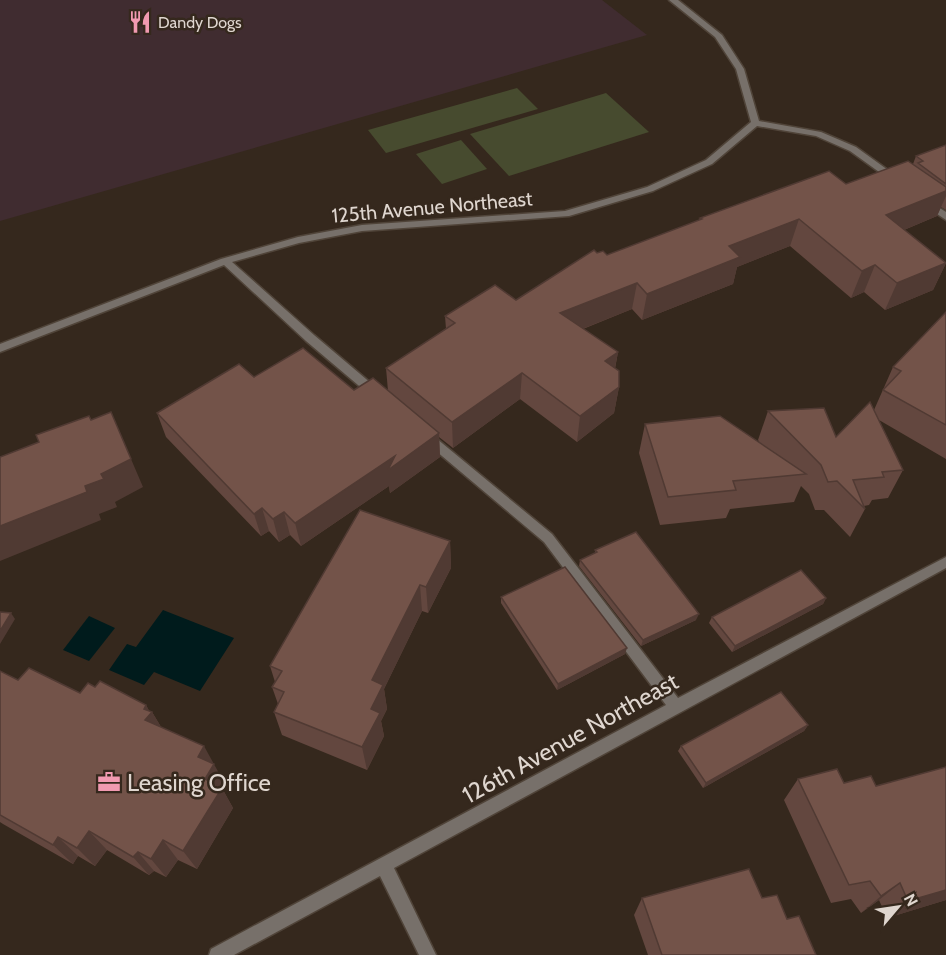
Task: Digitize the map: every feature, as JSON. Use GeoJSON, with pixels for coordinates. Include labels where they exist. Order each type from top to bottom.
{"type":"FeatureCollection","features":[{"type":"Feature","properties":{"kind":"street"},"geometry":{"type":"LineString","coordinates":[[673,0],[718,35],[740,69],[755,123],[818,134],[853,149],[909,190]]}},
{"type":"Feature","properties":{"kind":"street","name":"125th Avenue Northeast"},"geometry":{"type":"LineString","coordinates":[[0,348],[225,261],[298,240],[362,228],[566,214],[650,189],[709,162],[755,123]]}},
{"type":"Feature","properties":{"kind":"street"},"geometry":{"type":"LineString","coordinates":[[918,196],[946,217]]}},
{"type":"Feature","properties":{"kind":"street"},"geometry":{"type":"LineString","coordinates":[[225,261],[310,338],[383,399]]}},
{"type":"Feature","properties":{"kind":"street"},"geometry":{"type":"LineString","coordinates":[[420,430],[548,538],[675,705]]}},
{"type":"Feature","properties":{"kind":"street","name":"126th Avenue Northeast"},"geometry":{"type":"LineString","coordinates":[[217,955],[384,866],[675,705],[946,562]]}},
{"type":"Feature","properties":{"kind":"street"},"geometry":{"type":"LineString","coordinates":[[384,866],[428,955]]}},
{"type":"Feature","properties":{"kind":"shaded area"},"geometry":{"type":"Polygon","coordinates":[[[0,0],[602,0],[647,35],[0,221],[0,0]]]}},
{"type":"Feature","properties":{"kind":"green space"},"geometry":{"type":"Polygon","coordinates":[[[517,88],[538,109],[386,153],[368,130],[517,88]]]}},
{"type":"Feature","properties":{"kind":"green space"},"geometry":{"type":"Polygon","coordinates":[[[606,93],[649,132],[509,176],[470,134],[606,93]]]}},
{"type":"Feature","properties":{"kind":"green space"},"geometry":{"type":"Polygon","coordinates":[[[461,140],[487,169],[442,184],[416,154],[461,140]]]}},
{"type":"Feature","properties":{"kind":"water"},"geometry":{"type":"Polygon","coordinates":[[[163,610],[234,638],[200,691],[154,672],[144,685],[109,670],[127,644],[136,647],[163,610]]]}},
{"type":"Feature","properties":{"kind":"water"},"geometry":{"type":"Polygon","coordinates":[[[89,616],[115,628],[89,661],[63,650],[89,616]]]}},
{"type":"Feature","properties":{"kind":"building"},"geometry":{"type":"Polygon","coordinates":[[[946,145],[946,184],[918,163],[923,161],[916,156],[946,145]]]}},
{"type":"Feature","properties":{"kind":"building"},"geometry":{"type":"Polygon","coordinates":[[[908,161],[946,187],[946,191],[886,215],[946,263],[897,283],[875,265],[862,271],[799,219],[729,246],[740,257],[647,294],[637,283],[560,313],[618,352],[605,361],[619,371],[619,387],[580,416],[522,373],[452,422],[386,368],[455,323],[445,316],[495,285],[516,300],[594,250],[597,253],[603,251],[607,255],[829,171],[846,184],[908,161]]]}},
{"type":"Feature","properties":{"kind":"building"},"geometry":{"type":"Polygon","coordinates":[[[946,312],[946,425],[883,390],[901,371],[893,367],[946,312]]]}},
{"type":"Feature","properties":{"kind":"building"},"geometry":{"type":"Polygon","coordinates":[[[303,348],[354,390],[373,378],[439,433],[388,470],[395,456],[295,523],[284,512],[273,519],[262,508],[254,514],[157,413],[239,364],[254,377],[303,348]]]}},
{"type":"Feature","properties":{"kind":"building"},"geometry":{"type":"Polygon","coordinates":[[[870,402],[903,470],[882,472],[884,477],[853,480],[865,509],[837,481],[828,482],[821,465],[768,411],[824,408],[836,437],[870,402]]]}},
{"type":"Feature","properties":{"kind":"building"},"geometry":{"type":"Polygon","coordinates":[[[111,412],[131,459],[101,474],[104,479],[85,486],[87,492],[0,526],[0,457],[39,442],[36,435],[89,416],[91,420],[111,412]]]}},
{"type":"Feature","properties":{"kind":"building"},"geometry":{"type":"Polygon","coordinates":[[[720,416],[806,474],[733,481],[736,490],[668,497],[645,424],[720,416]]]}},
{"type":"Feature","properties":{"kind":"building"},"geometry":{"type":"Polygon","coordinates":[[[360,510],[450,541],[426,587],[420,585],[372,680],[383,685],[371,709],[380,713],[362,747],[274,712],[284,692],[272,687],[282,671],[270,666],[360,510]]]}},
{"type":"Feature","properties":{"kind":"building"},"geometry":{"type":"Polygon","coordinates":[[[636,532],[699,614],[643,640],[580,560],[597,552],[595,550],[636,532]]]}},
{"type":"Feature","properties":{"kind":"building"},"geometry":{"type":"Polygon","coordinates":[[[565,567],[627,648],[558,684],[501,597],[565,567]]]}},
{"type":"Feature","properties":{"kind":"building"},"geometry":{"type":"Polygon","coordinates":[[[801,570],[826,598],[735,646],[712,617],[801,570]]]}},
{"type":"Feature","properties":{"kind":"building"},"geometry":{"type":"Polygon","coordinates":[[[0,612],[11,613],[0,631],[0,612]]]}},
{"type":"Feature","properties":{"kind":"building","name":"Leasing Office"},"geometry":{"type":"Polygon","coordinates":[[[29,668],[80,693],[88,683],[95,687],[100,681],[146,705],[144,709],[152,712],[145,720],[204,746],[198,757],[214,764],[205,779],[222,788],[183,851],[163,840],[151,859],[138,852],[133,857],[89,831],[77,848],[58,837],[53,845],[0,815],[0,671],[18,680],[29,668]]]}},
{"type":"Feature","properties":{"kind":"building"},"geometry":{"type":"Polygon","coordinates":[[[781,692],[808,725],[706,783],[681,746],[781,692]]]}},
{"type":"Feature","properties":{"kind":"building"},"geometry":{"type":"Polygon","coordinates":[[[946,767],[946,890],[908,901],[900,883],[881,896],[870,881],[849,885],[798,779],[837,769],[844,783],[871,776],[876,786],[946,767]]]}},
{"type":"Feature","properties":{"kind":"building"},"geometry":{"type":"Polygon","coordinates":[[[749,869],[762,898],[777,895],[787,919],[799,916],[816,955],[662,955],[642,898],[749,869]]]}},
{"type":"Feature","properties":{"kind":"place","name":"Dandy Dogs"},"geometry":{"type":"Point","coordinates":[140,22]}},
{"type":"Feature","properties":{"kind":"place","name":"Leasing Office"},"geometry":{"type":"Point","coordinates":[109,782]}}]}
